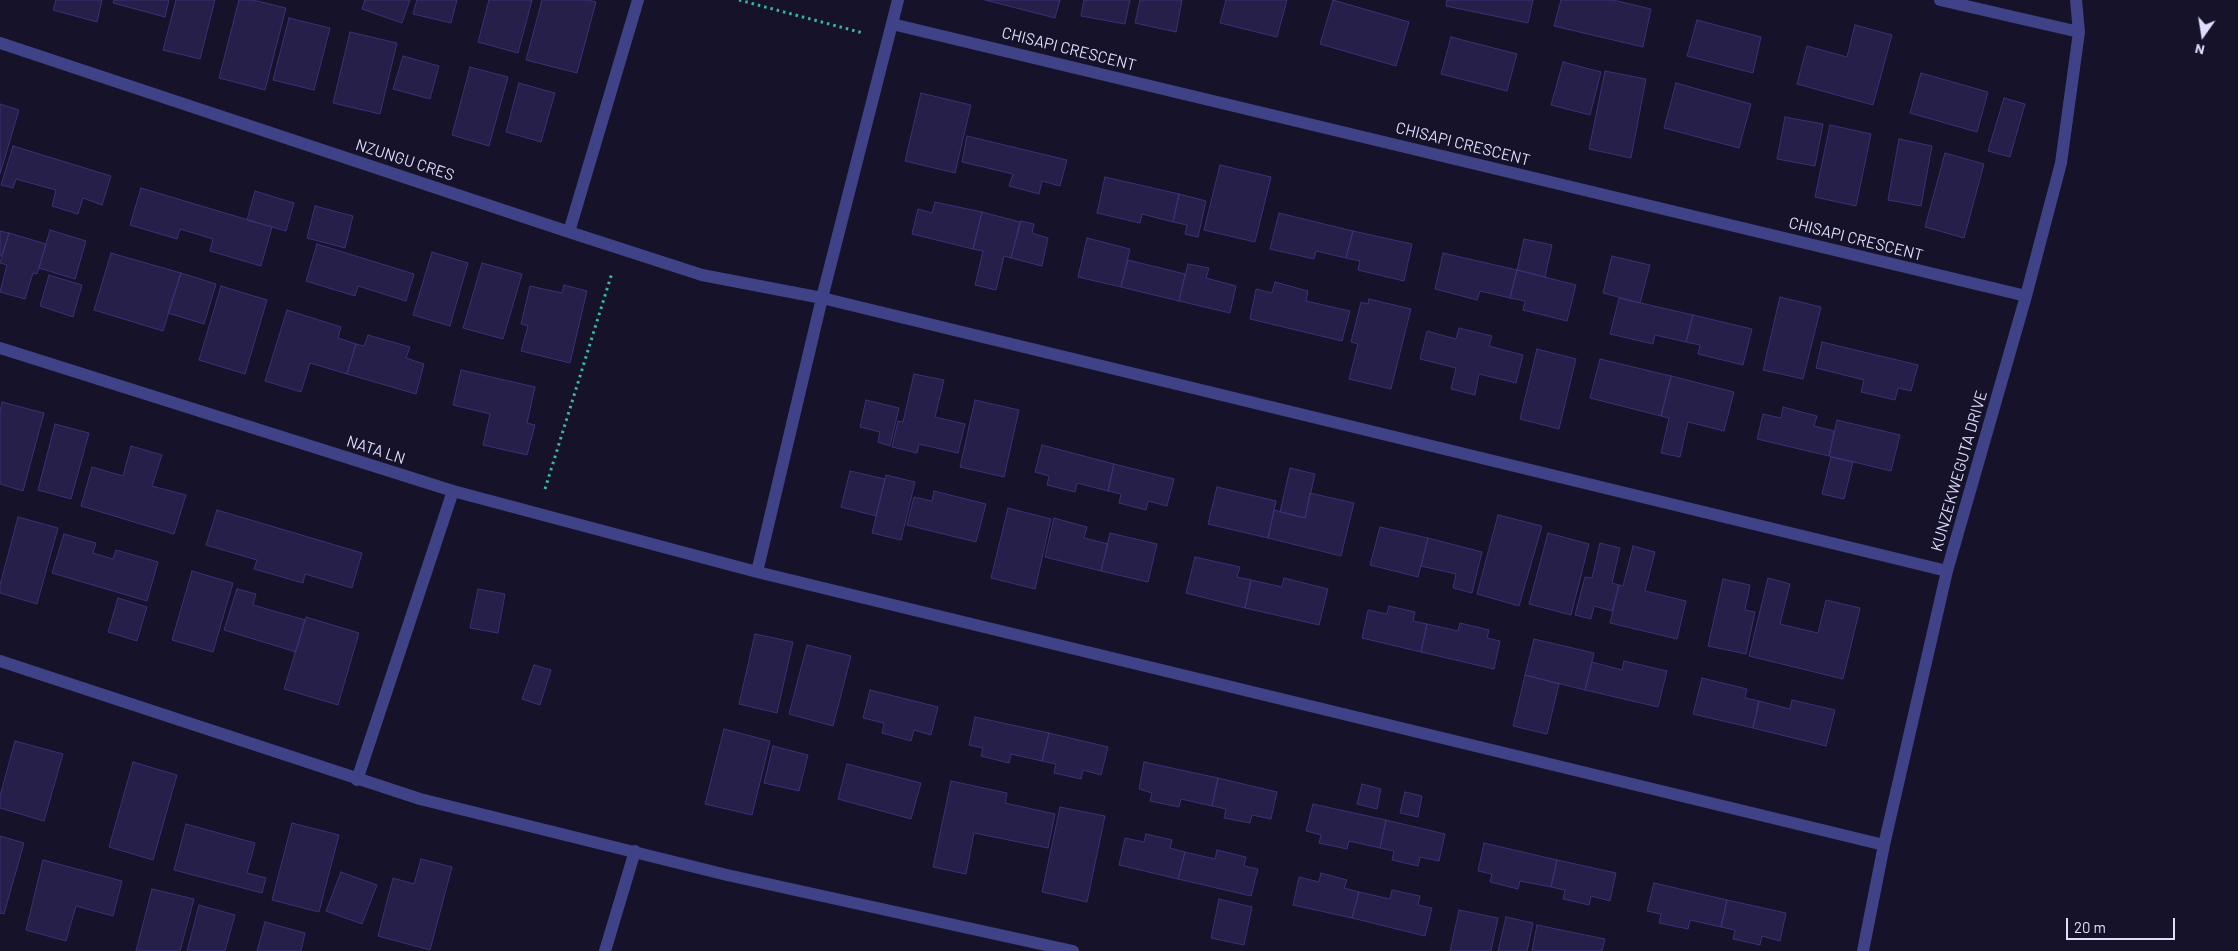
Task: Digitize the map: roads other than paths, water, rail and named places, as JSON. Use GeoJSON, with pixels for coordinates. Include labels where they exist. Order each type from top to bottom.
{"type":"FeatureCollection","features":[{"type":"Feature","properties":{"kind":"street"},"geometry":{"type":"LineString","coordinates":[[569,232],[638,0]]}},
{"type":"Feature","properties":{"kind":"street"},"geometry":{"type":"LineString","coordinates":[[757,572],[822,298],[898,0]]}},
{"type":"Feature","properties":{"kind":"street"},"geometry":{"type":"LineString","coordinates":[[1940,0],[2079,32]]}},
{"type":"Feature","properties":{"kind":"street","name":"KUNZEKWEGUTA DRIVE"},"geometry":{"type":"LineString","coordinates":[[1863,951],[1884,845],[1947,571],[2026,296],[2061,163],[2079,32],[2076,0]]}},
{"type":"Feature","properties":{"kind":"street","name":"CHISAPI CRESCENT"},"geometry":{"type":"LineString","coordinates":[[892,24],[2026,296]]}},
{"type":"Feature","properties":{"kind":"street","name":"NZUNGU CRES"},"geometry":{"type":"LineString","coordinates":[[0,43],[702,275],[822,298],[1947,571]]}},
{"type":"Feature","properties":{"kind":"street","name":"NATA LN"},"geometry":{"type":"LineString","coordinates":[[0,348],[453,491],[757,572],[1884,845]]}},
{"type":"Feature","properties":{"kind":"street"},"geometry":{"type":"LineString","coordinates":[[357,780],[453,491]]}},
{"type":"Feature","properties":{"kind":"street"},"geometry":{"type":"LineString","coordinates":[[0,661],[357,780],[420,799],[727,875],[1073,951]]}},
{"type":"Feature","properties":{"kind":"street"},"geometry":{"type":"LineString","coordinates":[[605,951],[636,851]]}}]}
